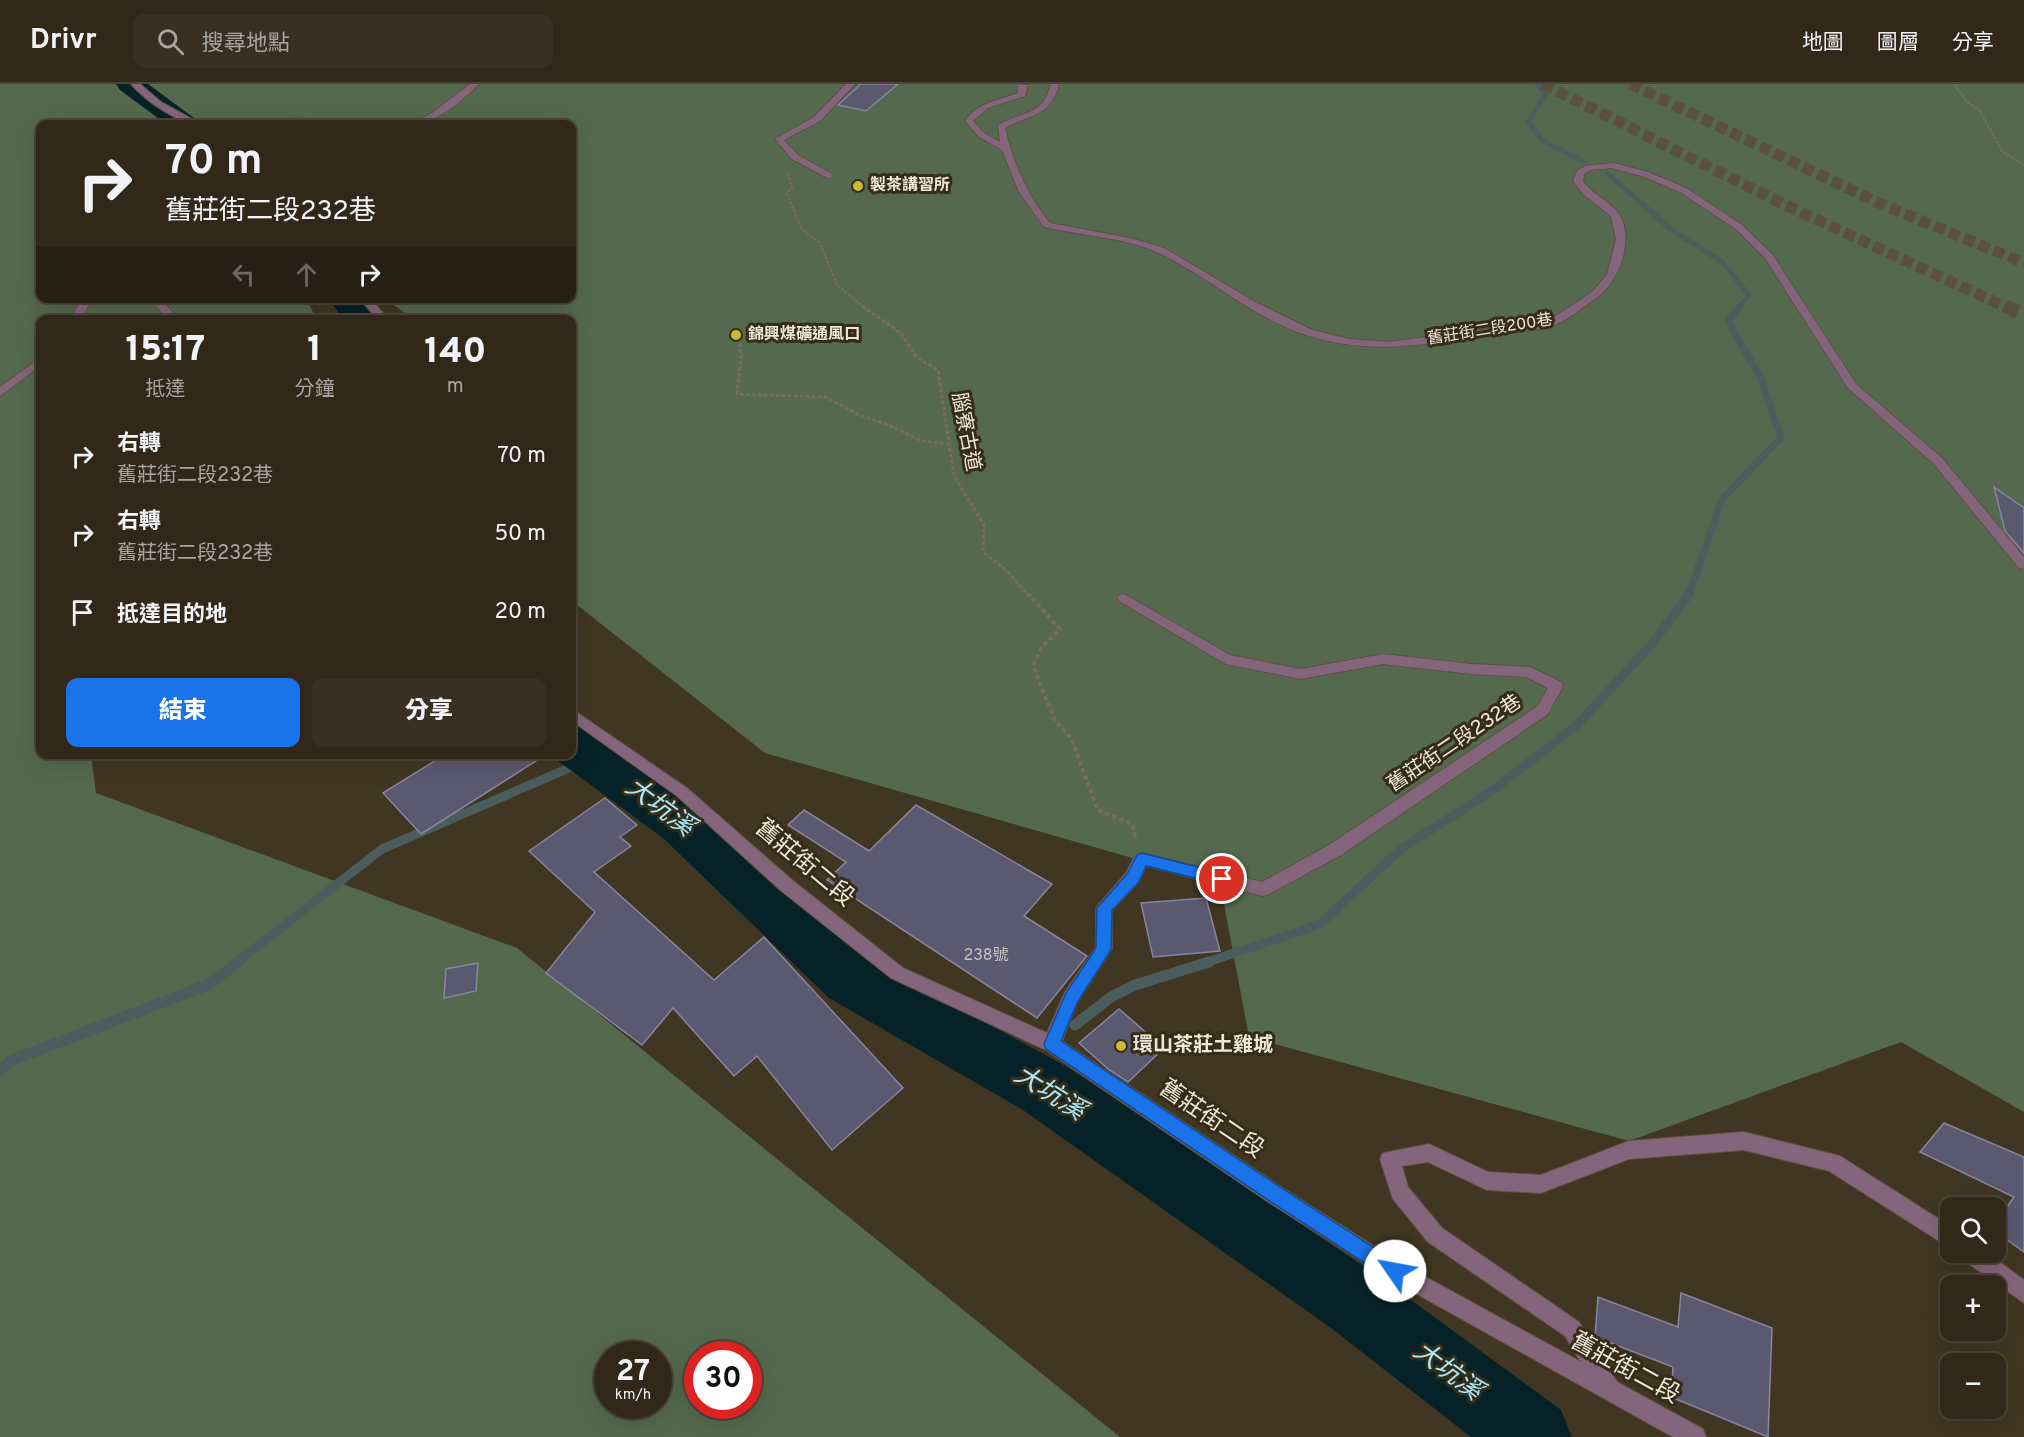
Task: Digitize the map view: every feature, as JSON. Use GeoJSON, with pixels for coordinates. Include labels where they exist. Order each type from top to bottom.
{"type":"FeatureCollection","features":[{"type":"Feature","properties":{"kind":"street"},"geometry":{"type":"LineString","coordinates":[[135,84],[158,104],[190,120]]}},
{"type":"Feature","properties":{"kind":"street"},"geometry":{"type":"LineString","coordinates":[[424,120],[435,115],[476,84]]}},
{"type":"Feature","properties":{"kind":"street"},"geometry":{"type":"LineString","coordinates":[[829,176],[795,157],[779,139],[816,119],[851,84]]}},
{"type":"Feature","properties":{"kind":"street"},"geometry":{"type":"LineString","coordinates":[[1007,149],[973,130],[969,121],[973,113],[983,107],[1022,94],[1024,85],[1022,84]]}},
{"type":"Feature","properties":{"kind":"street"},"geometry":{"type":"LineString","coordinates":[[1007,149],[1001,127],[1041,111],[1052,100],[1055,84]]}},
{"type":"Feature","properties":{"kind":"street","name":"舊莊街二段200巷"},"geometry":{"type":"LineString","coordinates":[[1007,149],[1018,184],[1047,225],[1134,242],[1161,250],[1253,305],[1308,332],[1350,342],[1388,345],[1527,327],[1557,320],[1596,294],[1612,276],[1621,239],[1615,215],[1587,193],[1578,181],[1580,173],[1588,168],[1611,165],[1645,174],[1683,190],[1739,227],[1769,256],[1852,386],[1938,461],[2024,565]]}},
{"type":"Feature","properties":{"kind":"street"},"geometry":{"type":"LineString","coordinates":[[159,303],[169,315]]}},
{"type":"Feature","properties":{"kind":"street"},"geometry":{"type":"LineString","coordinates":[[369,303],[379,315]]}},
{"type":"Feature","properties":{"kind":"street"},"geometry":{"type":"LineString","coordinates":[[0,393],[36,365]]}},
{"type":"Feature","properties":{"kind":"street","name":"舊莊街二段232巷"},"geometry":{"type":"LineString","coordinates":[[1124,598],[1226,659],[1247,664],[1301,674],[1383,659],[1472,669],[1530,672],[1556,686],[1543,710],[1335,850],[1263,889],[1142,859]]}},
{"type":"Feature","properties":{"kind":"street","name":"舊莊街二段"},"geometry":{"type":"LineString","coordinates":[[576,717],[682,792],[785,884],[897,974],[1060,1049],[1264,1187],[1395,1271],[1695,1437]]}},
{"type":"Feature","properties":{"kind":"street"},"geometry":{"type":"LineString","coordinates":[[1060,1049],[1071,998],[1104,950],[1104,908],[1132,878],[1142,859]]}},
{"type":"Feature","properties":{"kind":"street"},"geometry":{"type":"LineString","coordinates":[[1611,1391],[1572,1329],[1434,1234],[1400,1192],[1390,1159],[1429,1153],[1487,1181],[1541,1184],[1629,1150],[1744,1141],[1833,1163],[1940,1232]]}},
{"type":"Feature","properties":{"kind":"street"},"geometry":{"type":"LineString","coordinates":[[1984,1263],[2024,1293]]}},
{"type":"Feature","properties":{"kind":"path"},"geometry":{"type":"LineString","coordinates":[[1954,84],[1968,103],[1978,110],[2001,150],[2024,165]]}},
{"type":"Feature","properties":{"kind":"path","name":"腦寮古道"},"geometry":{"type":"LineString","coordinates":[[779,139],[774,150],[788,173],[792,188],[787,194],[794,213],[802,229],[820,243],[837,285],[901,333],[917,358],[939,370],[954,476],[984,525],[983,552],[1007,571],[1060,629],[1041,648],[1034,666],[1054,720],[1072,740],[1098,810],[1132,824],[1142,859]]}},
{"type":"Feature","properties":{"kind":"path"},"geometry":{"type":"LineString","coordinates":[[739,337],[744,350],[737,373],[737,394],[826,397],[857,414],[891,426],[922,441],[948,444]]}},
{"type":"Feature","properties":{"kind":"green space"},"geometry":{"type":"Polygon","coordinates":[[[0,84],[2024,84],[2024,1112],[1901,1042],[1629,1141],[1249,1037],[1220,883],[765,753],[576,604],[576,315],[408,315],[391,303],[576,303],[576,120],[36,120],[36,303],[309,303],[314,315],[36,315],[36,759],[92,759],[96,793],[517,948],[1120,1437],[0,1437],[0,84]]]}},
{"type":"Feature","properties":{"kind":"building"},"geometry":{"type":"Polygon","coordinates":[[[861,84],[898,84],[866,111],[838,105],[861,84]]]}},
{"type":"Feature","properties":{"kind":"building"},"geometry":{"type":"Polygon","coordinates":[[[1994,487],[2024,508],[2024,553],[2005,531],[1994,487]]]}},
{"type":"Feature","properties":{"kind":"building"},"geometry":{"type":"Polygon","coordinates":[[[438,759],[539,759],[421,834],[383,793],[438,759]]]}},
{"type":"Feature","properties":{"kind":"building"},"geometry":{"type":"Polygon","coordinates":[[[605,798],[637,825],[620,837],[631,846],[594,872],[714,980],[764,937],[903,1088],[832,1150],[757,1056],[734,1076],[673,1008],[642,1045],[546,973],[595,912],[529,851],[605,798]]]}},
{"type":"Feature","properties":{"kind":"building"},"geometry":{"type":"Polygon","coordinates":[[[916,805],[1052,884],[1024,916],[1087,956],[1037,1018],[827,880],[846,862],[788,825],[804,810],[869,851],[916,805]]]}},
{"type":"Feature","properties":{"kind":"building"},"geometry":{"type":"Polygon","coordinates":[[[1206,898],[1220,951],[1153,957],[1141,903],[1206,898]]]}},
{"type":"Feature","properties":{"kind":"building"},"geometry":{"type":"Polygon","coordinates":[[[478,963],[476,991],[444,998],[446,969],[478,963]]]}},
{"type":"Feature","properties":{"kind":"building","name":"環山茶莊土雞城"},"geometry":{"type":"Polygon","coordinates":[[[1119,1009],[1164,1048],[1128,1082],[1108,1069],[1079,1043],[1119,1009]]]}},
{"type":"Feature","properties":{"kind":"building"},"geometry":{"type":"Polygon","coordinates":[[[1944,1123],[2024,1157],[2024,1252],[2006,1239],[2006,1208],[2014,1197],[1920,1152],[1944,1123]]]}},
{"type":"Feature","properties":{"kind":"building"},"geometry":{"type":"Polygon","coordinates":[[[1681,1293],[1772,1328],[1768,1437],[1671,1397],[1673,1367],[1595,1337],[1598,1297],[1678,1327],[1681,1293]]]}},
{"type":"Feature","properties":{"kind":"waterway","name":"大坑溪"},"geometry":{"type":"LineString","coordinates":[[130,84],[179,120]]}},
{"type":"Feature","properties":{"kind":"waterway"},"geometry":{"type":"LineString","coordinates":[[1537,84],[1545,94],[1528,122],[1543,141],[1582,161]]}},
{"type":"Feature","properties":{"kind":"waterway"},"geometry":{"type":"LineString","coordinates":[[1607,173],[1673,231],[1721,261],[1749,295],[1739,308]]}},
{"type":"Feature","properties":{"kind":"waterway","name":"大坑溪"},"geometry":{"type":"LineString","coordinates":[[350,303],[359,315]]}},
{"type":"Feature","properties":{"kind":"waterway"},"geometry":{"type":"LineString","coordinates":[[1689,594],[1722,499],[1781,438],[1761,379],[1728,321],[1740,306]]}},
{"type":"Feature","properties":{"kind":"waterway"},"geometry":{"type":"LineString","coordinates":[[1205,963],[1320,924],[1401,849],[1496,788],[1578,724],[1650,646],[1689,594]]}},
{"type":"Feature","properties":{"kind":"waterway","name":"大坑溪"},"geometry":{"type":"LineString","coordinates":[[576,747],[682,823],[850,979],[1046,1089],[1356,1303],[1534,1437]]}},
{"type":"Feature","properties":{"kind":"waterway"},"geometry":{"type":"LineString","coordinates":[[236,963],[382,849],[592,758]]}},
{"type":"Feature","properties":{"kind":"waterway"},"geometry":{"type":"LineString","coordinates":[[0,1071],[10,1061],[210,984],[238,962]]}},
{"type":"Feature","properties":{"kind":"waterway"},"geometry":{"type":"LineString","coordinates":[[1075,1025],[1111,997],[1135,985],[1209,962]]}},
{"type":"Feature","properties":{"kind":"waterway"},"geometry":{"type":"LineString","coordinates":[[1046,1089],[1051,1078]]}},
{"type":"Feature","properties":{"kind":"tunnel"},"geometry":{"type":"LineString","coordinates":[[1543,84],[1781,203],[2008,308]]}},
{"type":"Feature","properties":{"kind":"tunnel"},"geometry":{"type":"LineString","coordinates":[[1630,84],[1879,203],[2024,263]]}},
{"type":"Feature","properties":{"kind":"tunnel"},"geometry":{"type":"LineString","coordinates":[[2005,306],[2024,315]]}},
{"type":"Feature","properties":{"kind":"place","name":"製茶講習所"},"geometry":{"type":"Point","coordinates":[858,186]}},
{"type":"Feature","properties":{"kind":"place","name":"錦興煤礦通風口"},"geometry":{"type":"Point","coordinates":[736,335]}},
{"type":"Feature","properties":{"kind":"place","name":"環山茶莊土雞城"},"geometry":{"type":"Point","coordinates":[1121,1046]}},
{"type":"Feature","properties":{"kind":"route"},"geometry":{"type":"LineString","coordinates":[[1222,879],[1142,859],[1132,878],[1104,908],[1104,950],[1071,998],[1052,1044],[1274,1194],[1395,1271]]}}]}
